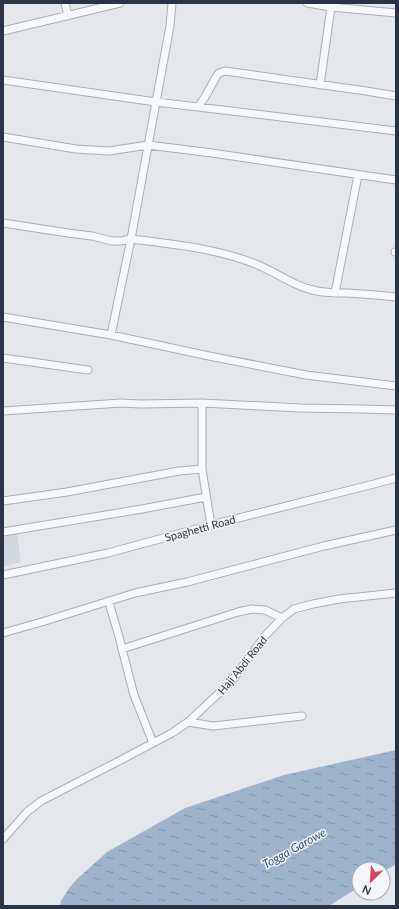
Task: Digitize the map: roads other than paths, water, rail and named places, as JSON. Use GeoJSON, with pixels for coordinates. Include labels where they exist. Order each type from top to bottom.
{"type":"FeatureCollection","features":[{"type":"Feature","properties":{"kind":"street"},"geometry":{"type":"LineString","coordinates":[[65,3],[68,16]]}},
{"type":"Feature","properties":{"kind":"street"},"geometry":{"type":"LineString","coordinates":[[3,31],[119,3]]}},
{"type":"Feature","properties":{"kind":"street"},"geometry":{"type":"LineString","coordinates":[[111,335],[170,26],[172,3]]}},
{"type":"Feature","properties":{"kind":"street"},"geometry":{"type":"LineString","coordinates":[[307,3],[331,7],[356,6],[396,13]]}},
{"type":"Feature","properties":{"kind":"street"},"geometry":{"type":"LineString","coordinates":[[320,85],[331,7]]}},
{"type":"Feature","properties":{"kind":"street"},"geometry":{"type":"LineString","coordinates":[[198,107],[216,77],[219,73],[225,71],[396,96]]}},
{"type":"Feature","properties":{"kind":"street"},"geometry":{"type":"LineString","coordinates":[[3,80],[156,102],[396,131]]}},
{"type":"Feature","properties":{"kind":"street"},"geometry":{"type":"LineString","coordinates":[[3,137],[76,149],[91,150],[109,150],[148,145],[396,180]]}},
{"type":"Feature","properties":{"kind":"street"},"geometry":{"type":"LineString","coordinates":[[335,293],[358,175]]}},
{"type":"Feature","properties":{"kind":"street"},"geometry":{"type":"LineString","coordinates":[[3,223],[92,236],[112,241],[130,239],[196,248],[234,256],[254,263],[299,286],[316,291],[377,294],[396,297]]}},
{"type":"Feature","properties":{"kind":"street"},"geometry":{"type":"LineString","coordinates":[[3,317],[111,335],[306,375],[396,386]]}},
{"type":"Feature","properties":{"kind":"street"},"geometry":{"type":"LineString","coordinates":[[3,358],[88,370]]}},
{"type":"Feature","properties":{"kind":"street"},"geometry":{"type":"LineString","coordinates":[[3,411],[121,403],[202,403],[301,408],[362,408],[396,410]]}},
{"type":"Feature","properties":{"kind":"street"},"geometry":{"type":"LineString","coordinates":[[202,403],[202,469],[211,525]]}},
{"type":"Feature","properties":{"kind":"street"},"geometry":{"type":"LineString","coordinates":[[3,501],[67,492],[180,471],[202,469]]}},
{"type":"Feature","properties":{"kind":"street","name":"Spaghetti Road"},"geometry":{"type":"LineString","coordinates":[[3,575],[108,553],[396,478]]}},
{"type":"Feature","properties":{"kind":"street"},"geometry":{"type":"LineString","coordinates":[[3,532],[127,512],[206,497]]}},
{"type":"Feature","properties":{"kind":"street"},"geometry":{"type":"LineString","coordinates":[[3,633],[135,593],[187,582],[324,546],[396,530]]}},
{"type":"Feature","properties":{"kind":"street","name":"Haji Abdi Road"},"geometry":{"type":"LineString","coordinates":[[3,839],[27,812],[41,801],[172,733],[188,722],[231,682],[265,636],[282,618],[294,609],[339,599],[396,593]]}},
{"type":"Feature","properties":{"kind":"street"},"geometry":{"type":"LineString","coordinates":[[110,601],[134,695],[153,743]]}},
{"type":"Feature","properties":{"kind":"street"},"geometry":{"type":"LineString","coordinates":[[122,648],[252,609],[265,610],[282,618]]}},
{"type":"Feature","properties":{"kind":"street"},"geometry":{"type":"LineString","coordinates":[[188,722],[213,726],[302,716]]}},
{"type":"Feature","properties":{"kind":"water","name":"Togga Garowe"},"geometry":{"type":"Polygon","coordinates":[[[396,750],[396,864],[391,867],[391,861],[351,861],[351,892],[329,906],[60,906],[61,901],[69,888],[107,852],[185,808],[284,775],[396,750]]]}}]}
